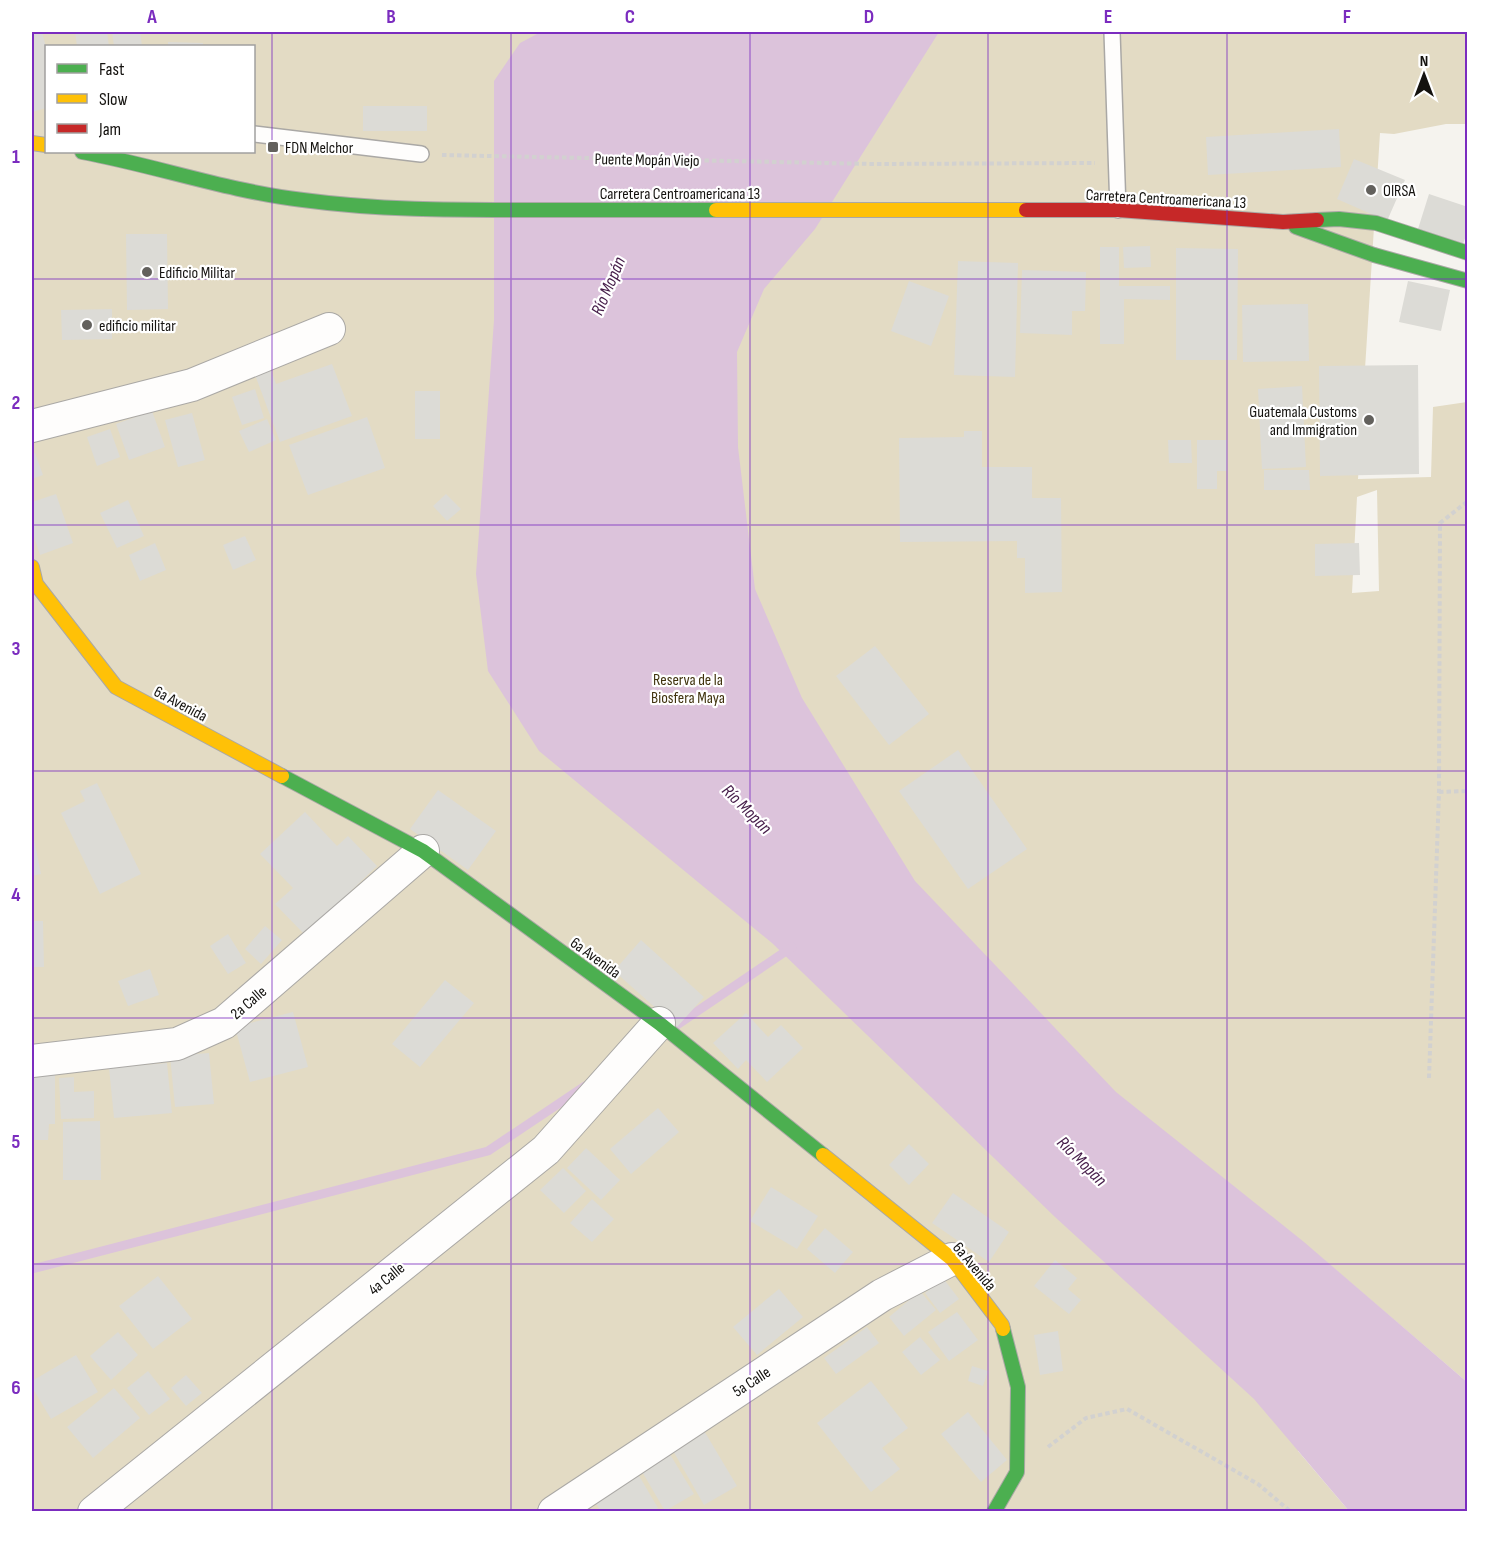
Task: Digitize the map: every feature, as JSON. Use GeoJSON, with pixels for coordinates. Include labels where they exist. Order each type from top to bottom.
{"type":"FeatureCollection","features":[{"type":"Feature","properties":{"kind":"main road","name":"Carretera Centroamericana 13"},"geometry":{"type":"LineString","coordinates":[[97,153],[234,189],[284,199],[332,204],[425,210],[1119,210],[1282,222],[1339,219],[1377,224],[1467,253]]}},
{"type":"Feature","properties":{"kind":"main road","name":"Carretera Centroamericana 13"},"geometry":{"type":"LineString","coordinates":[[1282,222],[1374,255],[1467,281]]}},
{"type":"Feature","properties":{"kind":"main road","name":"6a Avenida"},"geometry":{"type":"LineString","coordinates":[[32,567],[36,584],[116,687],[423,851],[659,1023],[952,1259],[1002,1325],[1018,1387],[1017,1472]]}},
{"type":"Feature","properties":{"kind":"main road"},"geometry":{"type":"LineString","coordinates":[[994,1512],[1017,1472]]}},
{"type":"Feature","properties":{"kind":"street"},"geometry":{"type":"LineString","coordinates":[[32,426],[192,386],[329,329]]}},
{"type":"Feature","properties":{"kind":"street","name":"2a Calle"},"geometry":{"type":"LineString","coordinates":[[32,1061],[177,1044],[224,1023],[423,851]]}},
{"type":"Feature","properties":{"kind":"street","name":"4a Calle"},"geometry":{"type":"LineString","coordinates":[[94,1512],[546,1150],[659,1023]]}},
{"type":"Feature","properties":{"kind":"street","name":"5a Calle"},"geometry":{"type":"LineString","coordinates":[[554,1511],[882,1294],[952,1259]]}},
{"type":"Feature","properties":{"kind":"lane"},"geometry":{"type":"LineString","coordinates":[[1112,32],[1119,210]]}},
{"type":"Feature","properties":{"kind":"lane"},"geometry":{"type":"LineString","coordinates":[[255,134],[421,154]]}},
{"type":"Feature","properties":{"kind":"path","name":"Puente Mopán Viejo"},"geometry":{"type":"LineString","coordinates":[[421,154],[873,164],[1117,162]]}},
{"type":"Feature","properties":{"kind":"path"},"geometry":{"type":"LineString","coordinates":[[1429,1078],[1439,792],[1440,524],[1467,501]]}},
{"type":"Feature","properties":{"kind":"path"},"geometry":{"type":"LineString","coordinates":[[1439,792],[1467,790]]}},
{"type":"Feature","properties":{"kind":"path"},"geometry":{"type":"LineString","coordinates":[[1017,1472],[1086,1418],[1127,1409],[1258,1484],[1291,1512]]}},
{"type":"Feature","properties":{"kind":"green space","name":"Reserva de la Biosfera Maya"},"geometry":{"type":"Polygon","coordinates":[[[32,32],[1467,32],[1467,124],[1446,124],[1394,134],[1380,133],[1358,479],[1431,477],[1433,407],[1467,402],[1467,1382],[1310,1248],[1298,1451],[1349,1511],[32,1511],[32,32]],[[1377,490],[1357,497],[1352,593],[1379,591],[1377,490]]]}},
{"type":"Feature","properties":{"kind":"water","name":"Río Mopán"},"geometry":{"type":"Polygon","coordinates":[[[541,32],[939,32],[815,229],[764,289],[737,352],[738,447],[755,589],[802,698],[915,881],[1116,1092],[1304,1242],[1467,1382],[1467,1511],[1349,1511],[1254,1399],[1055,1217],[772,943],[539,751],[488,671],[476,574],[494,320],[494,81],[520,43],[541,32]]]}},
{"type":"Feature","properties":{"kind":"building"},"geometry":{"type":"Polygon","coordinates":[[[32,32],[42,32],[45,45],[45,108],[32,112],[32,32]]]}},
{"type":"Feature","properties":{"kind":"building"},"geometry":{"type":"Polygon","coordinates":[[[75,32],[107,32],[109,45],[77,45],[75,32]]]}},
{"type":"Feature","properties":{"kind":"building"},"geometry":{"type":"Polygon","coordinates":[[[112,32],[140,32],[142,45],[114,45],[112,32]]]}},
{"type":"Feature","properties":{"kind":"building"},"geometry":{"type":"Polygon","coordinates":[[[168,42],[203,43],[203,45],[168,45],[168,42]]]}},
{"type":"Feature","properties":{"kind":"building"},"geometry":{"type":"Polygon","coordinates":[[[363,106],[427,106],[427,131],[363,131],[363,106]]]}},
{"type":"Feature","properties":{"kind":"building"},"geometry":{"type":"Polygon","coordinates":[[[1339,129],[1341,167],[1208,175],[1206,137],[1339,129]]]}},
{"type":"Feature","properties":{"kind":"building","name":"OIRSA"},"geometry":{"type":"Polygon","coordinates":[[[1354,159],[1405,180],[1387,221],[1337,199],[1354,159]]]}},
{"type":"Feature","properties":{"kind":"building"},"geometry":{"type":"Polygon","coordinates":[[[1429,194],[1468,207],[1468,230],[1463,244],[1418,229],[1429,194]]]}},
{"type":"Feature","properties":{"kind":"building","name":"Edificio Militar"},"geometry":{"type":"Polygon","coordinates":[[[126,234],[167,234],[168,309],[127,310],[126,234]]]}},
{"type":"Feature","properties":{"kind":"building"},"geometry":{"type":"Polygon","coordinates":[[[1150,246],[1151,267],[1124,268],[1123,247],[1150,246]]]}},
{"type":"Feature","properties":{"kind":"building"},"geometry":{"type":"Polygon","coordinates":[[[1100,247],[1119,247],[1119,286],[1170,286],[1170,300],[1124,299],[1124,344],[1100,344],[1100,247]]]}},
{"type":"Feature","properties":{"kind":"building"},"geometry":{"type":"Polygon","coordinates":[[[1176,248],[1238,249],[1237,360],[1176,360],[1176,248]]]}},
{"type":"Feature","properties":{"kind":"building"},"geometry":{"type":"Polygon","coordinates":[[[958,261],[1018,263],[1015,377],[954,375],[958,261]]]}},
{"type":"Feature","properties":{"kind":"building"},"geometry":{"type":"Polygon","coordinates":[[[1022,270],[1086,272],[1085,311],[1072,311],[1072,335],[1020,333],[1022,270]]]}},
{"type":"Feature","properties":{"kind":"building"},"geometry":{"type":"Polygon","coordinates":[[[909,281],[949,296],[931,346],[891,331],[909,281]]]}},
{"type":"Feature","properties":{"kind":"building"},"geometry":{"type":"Polygon","coordinates":[[[1408,281],[1450,290],[1441,331],[1399,322],[1408,281]]]}},
{"type":"Feature","properties":{"kind":"building"},"geometry":{"type":"Polygon","coordinates":[[[1308,304],[1309,361],[1243,362],[1242,305],[1308,304]]]}},
{"type":"Feature","properties":{"kind":"building","name":"edificio militar"},"geometry":{"type":"Polygon","coordinates":[[[112,309],[112,339],[62,340],[61,310],[112,309]]]}},
{"type":"Feature","properties":{"kind":"building"},"geometry":{"type":"Polygon","coordinates":[[[332,364],[352,416],[280,442],[254,372],[270,367],[276,384],[332,364]]]}},
{"type":"Feature","properties":{"kind":"building","name":"Guatemala Customs and Immigration"},"geometry":{"type":"Polygon","coordinates":[[[1418,365],[1419,474],[1320,476],[1319,366],[1418,365]]]}},
{"type":"Feature","properties":{"kind":"building"},"geometry":{"type":"Polygon","coordinates":[[[1302,386],[1306,467],[1262,469],[1258,389],[1302,386]]]}},
{"type":"Feature","properties":{"kind":"building"},"geometry":{"type":"Polygon","coordinates":[[[255,389],[264,418],[242,425],[232,397],[255,389]]]}},
{"type":"Feature","properties":{"kind":"building"},"geometry":{"type":"Polygon","coordinates":[[[415,391],[440,391],[440,439],[415,439],[415,391]]]}},
{"type":"Feature","properties":{"kind":"building"},"geometry":{"type":"Polygon","coordinates":[[[152,411],[165,447],[129,460],[116,424],[152,411]]]}},
{"type":"Feature","properties":{"kind":"building"},"geometry":{"type":"Polygon","coordinates":[[[192,413],[205,460],[178,467],[165,420],[192,413]]]}},
{"type":"Feature","properties":{"kind":"building"},"geometry":{"type":"Polygon","coordinates":[[[367,417],[385,468],[308,495],[289,445],[367,417]]]}},
{"type":"Feature","properties":{"kind":"building"},"geometry":{"type":"Polygon","coordinates":[[[267,419],[276,440],[249,452],[239,431],[267,419]]]}},
{"type":"Feature","properties":{"kind":"building"},"geometry":{"type":"Polygon","coordinates":[[[110,429],[120,457],[97,466],[87,437],[110,429]]]}},
{"type":"Feature","properties":{"kind":"building"},"geometry":{"type":"Polygon","coordinates":[[[964,431],[982,431],[982,467],[1032,467],[1032,498],[1061,498],[1062,592],[1025,593],[1025,558],[1017,558],[1017,541],[900,542],[899,438],[964,437],[964,431]]]}},
{"type":"Feature","properties":{"kind":"building"},"geometry":{"type":"Polygon","coordinates":[[[1168,440],[1191,440],[1192,463],[1169,463],[1168,440]]]}},
{"type":"Feature","properties":{"kind":"building"},"geometry":{"type":"Polygon","coordinates":[[[1197,440],[1227,440],[1227,471],[1217,471],[1217,489],[1197,489],[1197,440]]]}},
{"type":"Feature","properties":{"kind":"building"},"geometry":{"type":"Polygon","coordinates":[[[35,453],[43,475],[32,479],[32,454],[35,453]]]}},
{"type":"Feature","properties":{"kind":"building"},"geometry":{"type":"Polygon","coordinates":[[[1264,470],[1309,470],[1310,490],[1264,490],[1264,470]]]}},
{"type":"Feature","properties":{"kind":"building"},"geometry":{"type":"Polygon","coordinates":[[[56,494],[73,543],[40,555],[32,530],[32,502],[56,494]]]}},
{"type":"Feature","properties":{"kind":"building"},"geometry":{"type":"Polygon","coordinates":[[[446,494],[461,509],[447,521],[433,506],[446,494]]]}},
{"type":"Feature","properties":{"kind":"building"},"geometry":{"type":"Polygon","coordinates":[[[128,500],[144,536],[117,548],[100,513],[128,500]]]}},
{"type":"Feature","properties":{"kind":"building"},"geometry":{"type":"Polygon","coordinates":[[[245,536],[256,560],[233,570],[223,545],[245,536]]]}},
{"type":"Feature","properties":{"kind":"building"},"geometry":{"type":"Polygon","coordinates":[[[155,543],[166,570],[140,581],[129,555],[155,543]]]}},
{"type":"Feature","properties":{"kind":"building"},"geometry":{"type":"Polygon","coordinates":[[[1359,543],[1360,575],[1315,576],[1315,544],[1359,543]]]}},
{"type":"Feature","properties":{"kind":"building"},"geometry":{"type":"Polygon","coordinates":[[[875,646],[929,714],[889,745],[836,676],[875,646]]]}},
{"type":"Feature","properties":{"kind":"building"},"geometry":{"type":"Polygon","coordinates":[[[958,750],[1027,849],[968,889],[899,791],[958,750]]]}},
{"type":"Feature","properties":{"kind":"building"},"geometry":{"type":"Polygon","coordinates":[[[97,783],[141,874],[100,894],[61,813],[85,801],[80,791],[97,783]]]}},
{"type":"Feature","properties":{"kind":"building"},"geometry":{"type":"Polygon","coordinates":[[[438,790],[496,831],[468,870],[410,829],[438,790]]]}},
{"type":"Feature","properties":{"kind":"building"},"geometry":{"type":"Polygon","coordinates":[[[305,812],[337,846],[348,836],[377,866],[305,935],[275,904],[293,888],[260,854],[305,812]]]}},
{"type":"Feature","properties":{"kind":"building"},"geometry":{"type":"Polygon","coordinates":[[[32,834],[41,874],[32,876],[32,834]]]}},
{"type":"Feature","properties":{"kind":"building"},"geometry":{"type":"Polygon","coordinates":[[[32,921],[43,921],[44,967],[32,967],[32,921]]]}},
{"type":"Feature","properties":{"kind":"building"},"geometry":{"type":"Polygon","coordinates":[[[265,926],[282,940],[261,964],[245,949],[265,926]]]}},
{"type":"Feature","properties":{"kind":"building"},"geometry":{"type":"Polygon","coordinates":[[[228,934],[246,963],[228,974],[210,946],[228,934]]]}},
{"type":"Feature","properties":{"kind":"building"},"geometry":{"type":"Polygon","coordinates":[[[641,940],[704,997],[677,1027],[614,971],[641,940]]]}},
{"type":"Feature","properties":{"kind":"building"},"geometry":{"type":"Polygon","coordinates":[[[150,969],[159,995],[128,1006],[118,981],[150,969]]]}},
{"type":"Feature","properties":{"kind":"building"},"geometry":{"type":"Polygon","coordinates":[[[445,980],[474,1003],[420,1067],[392,1044],[445,980]]]}},
{"type":"Feature","properties":{"kind":"building"},"geometry":{"type":"Polygon","coordinates":[[[293,1012],[308,1067],[250,1082],[235,1027],[293,1012]]]}},
{"type":"Feature","properties":{"kind":"building"},"geometry":{"type":"Polygon","coordinates":[[[746,1013],[768,1037],[781,1025],[803,1048],[767,1082],[746,1060],[738,1069],[713,1043],[746,1013]]]}},
{"type":"Feature","properties":{"kind":"building"},"geometry":{"type":"Polygon","coordinates":[[[209,1053],[214,1104],[175,1107],[170,1056],[209,1053]]]}},
{"type":"Feature","properties":{"kind":"building"},"geometry":{"type":"Polygon","coordinates":[[[167,1063],[172,1113],[114,1118],[109,1068],[167,1063]]]}},
{"type":"Feature","properties":{"kind":"building"},"geometry":{"type":"Polygon","coordinates":[[[32,1064],[55,1065],[55,1124],[49,1124],[48,1140],[32,1140],[32,1064]]]}},
{"type":"Feature","properties":{"kind":"building"},"geometry":{"type":"Polygon","coordinates":[[[74,1077],[74,1092],[94,1091],[94,1118],[61,1119],[59,1078],[74,1077]]]}},
{"type":"Feature","properties":{"kind":"building"},"geometry":{"type":"Polygon","coordinates":[[[658,1108],[679,1132],[631,1174],[610,1149],[658,1108]]]}},
{"type":"Feature","properties":{"kind":"building"},"geometry":{"type":"Polygon","coordinates":[[[100,1121],[101,1180],[63,1180],[63,1122],[100,1121]]]}},
{"type":"Feature","properties":{"kind":"building"},"geometry":{"type":"Polygon","coordinates":[[[909,1144],[929,1164],[909,1185],[889,1165],[909,1144]]]}},
{"type":"Feature","properties":{"kind":"building"},"geometry":{"type":"Polygon","coordinates":[[[586,1148],[620,1180],[601,1200],[567,1168],[586,1148]]]}},
{"type":"Feature","properties":{"kind":"building"},"geometry":{"type":"Polygon","coordinates":[[[563,1168],[586,1191],[564,1213],[540,1190],[563,1168]]]}},
{"type":"Feature","properties":{"kind":"building"},"geometry":{"type":"Polygon","coordinates":[[[771,1187],[818,1216],[797,1249],[750,1221],[771,1187]]]}},
{"type":"Feature","properties":{"kind":"building"},"geometry":{"type":"Polygon","coordinates":[[[953,1193],[1009,1232],[989,1262],[932,1223],[953,1193]]]}},
{"type":"Feature","properties":{"kind":"building"},"geometry":{"type":"Polygon","coordinates":[[[592,1199],[614,1219],[592,1242],[570,1223],[592,1199]]]}},
{"type":"Feature","properties":{"kind":"building"},"geometry":{"type":"Polygon","coordinates":[[[825,1228],[853,1252],[835,1273],[807,1249],[825,1228]]]}},
{"type":"Feature","properties":{"kind":"building"},"geometry":{"type":"Polygon","coordinates":[[[1055,1260],[1077,1278],[1068,1289],[1081,1300],[1069,1314],[1034,1286],[1055,1260]]]}},
{"type":"Feature","properties":{"kind":"building"},"geometry":{"type":"Polygon","coordinates":[[[158,1276],[192,1319],[153,1349],[119,1306],[158,1276]]]}},
{"type":"Feature","properties":{"kind":"building"},"geometry":{"type":"Polygon","coordinates":[[[943,1278],[959,1299],[940,1313],[925,1293],[943,1278]]]}},
{"type":"Feature","properties":{"kind":"building"},"geometry":{"type":"Polygon","coordinates":[[[779,1289],[803,1317],[757,1355],[733,1327],[779,1289]]]}},
{"type":"Feature","properties":{"kind":"building"},"geometry":{"type":"Polygon","coordinates":[[[920,1291],[936,1310],[904,1336],[889,1317],[920,1291]]]}},
{"type":"Feature","properties":{"kind":"building"},"geometry":{"type":"Polygon","coordinates":[[[957,1312],[978,1340],[949,1361],[928,1332],[957,1312]]]}},
{"type":"Feature","properties":{"kind":"building"},"geometry":{"type":"Polygon","coordinates":[[[867,1327],[879,1343],[836,1374],[824,1358],[867,1327]]]}},
{"type":"Feature","properties":{"kind":"building"},"geometry":{"type":"Polygon","coordinates":[[[1058,1331],[1063,1371],[1040,1375],[1034,1335],[1058,1331]]]}},
{"type":"Feature","properties":{"kind":"building"},"geometry":{"type":"Polygon","coordinates":[[[118,1332],[138,1355],[111,1380],[90,1356],[118,1332]]]}},
{"type":"Feature","properties":{"kind":"building"},"geometry":{"type":"Polygon","coordinates":[[[920,1337],[940,1360],[921,1375],[902,1352],[920,1337]]]}},
{"type":"Feature","properties":{"kind":"building"},"geometry":{"type":"Polygon","coordinates":[[[76,1355],[98,1392],[51,1419],[32,1387],[32,1381],[76,1355]]]}},
{"type":"Feature","properties":{"kind":"building"},"geometry":{"type":"Polygon","coordinates":[[[972,1366],[988,1371],[983,1386],[968,1381],[972,1366]]]}},
{"type":"Feature","properties":{"kind":"building"},"geometry":{"type":"Polygon","coordinates":[[[148,1371],[170,1399],[149,1415],[127,1388],[148,1371]]]}},
{"type":"Feature","properties":{"kind":"building"},"geometry":{"type":"Polygon","coordinates":[[[186,1375],[202,1393],[186,1406],[171,1388],[186,1375]]]}},
{"type":"Feature","properties":{"kind":"building"},"geometry":{"type":"Polygon","coordinates":[[[871,1381],[908,1428],[882,1448],[900,1469],[871,1492],[817,1423],[871,1381]]]}},
{"type":"Feature","properties":{"kind":"building"},"geometry":{"type":"Polygon","coordinates":[[[114,1388],[140,1418],[93,1458],[67,1427],[114,1388]]]}},
{"type":"Feature","properties":{"kind":"building"},"geometry":{"type":"Polygon","coordinates":[[[968,1412],[1007,1460],[981,1482],[941,1434],[968,1412]]]}},
{"type":"Feature","properties":{"kind":"building"},"geometry":{"type":"Polygon","coordinates":[[[700,1424],[737,1486],[704,1505],[668,1442],[700,1424]]]}},
{"type":"Feature","properties":{"kind":"building"},"geometry":{"type":"Polygon","coordinates":[[[665,1446],[694,1494],[665,1511],[637,1463],[665,1446]]]}},
{"type":"Feature","properties":{"kind":"building"},"geometry":{"type":"Polygon","coordinates":[[[635,1469],[658,1508],[652,1512],[601,1512],[591,1495],[635,1469]]]}},
{"type":"Feature","properties":{"kind":"waterway"},"geometry":{"type":"LineString","coordinates":[[674,1027],[792,947]]}},
{"type":"Feature","properties":{"kind":"waterway"},"geometry":{"type":"LineString","coordinates":[[32,1269],[488,1151],[585,1086]]}},
{"type":"Feature","properties":{"kind":"traffic: fast"},"geometry":{"type":"LineString","coordinates":[[87,153],[247,191],[386,208],[716,210]]}},
{"type":"Feature","properties":{"kind":"traffic: fast"},"geometry":{"type":"LineString","coordinates":[[1317,220],[1339,219],[1376,223],[1468,253]]}},
{"type":"Feature","properties":{"kind":"traffic: fast"},"geometry":{"type":"LineString","coordinates":[[1296,227],[1374,255],[1468,281]]}},
{"type":"Feature","properties":{"kind":"traffic: fast"},"geometry":{"type":"LineString","coordinates":[[282,776],[423,851],[659,1023],[823,1155]]}},
{"type":"Feature","properties":{"kind":"traffic: fast"},"geometry":{"type":"LineString","coordinates":[[994,1512],[1017,1472],[1018,1387],[1003,1329]]}},
{"type":"Feature","properties":{"kind":"traffic: slow"},"geometry":{"type":"LineString","coordinates":[[32,143],[45,145]]}},
{"type":"Feature","properties":{"kind":"traffic: slow"},"geometry":{"type":"LineString","coordinates":[[716,210],[1026,210]]}},
{"type":"Feature","properties":{"kind":"traffic: slow"},"geometry":{"type":"LineString","coordinates":[[32,567],[36,584],[116,687],[282,776]]}},
{"type":"Feature","properties":{"kind":"traffic: slow"},"geometry":{"type":"LineString","coordinates":[[823,1155],[952,1259],[1003,1329]]}},
{"type":"Feature","properties":{"kind":"traffic: jam"},"geometry":{"type":"LineString","coordinates":[[1026,210],[1118,210],[1283,222],[1317,220]]}},
{"type":"Feature","properties":{"kind":"place","name":"FDN Melchor"},"geometry":{"type":"Point","coordinates":[273,147]}},
{"type":"Feature","properties":{"kind":"place","name":"OIRSA"},"geometry":{"type":"Point","coordinates":[1371,190]}},
{"type":"Feature","properties":{"kind":"place","name":"Edificio Militar"},"geometry":{"type":"Point","coordinates":[147,272]}},
{"type":"Feature","properties":{"kind":"place","name":"edificio militar"},"geometry":{"type":"Point","coordinates":[87,325]}},
{"type":"Feature","properties":{"kind":"place","name":"Guatemala Customs and Immigration"},"geometry":{"type":"Point","coordinates":[1369,420]}}]}
